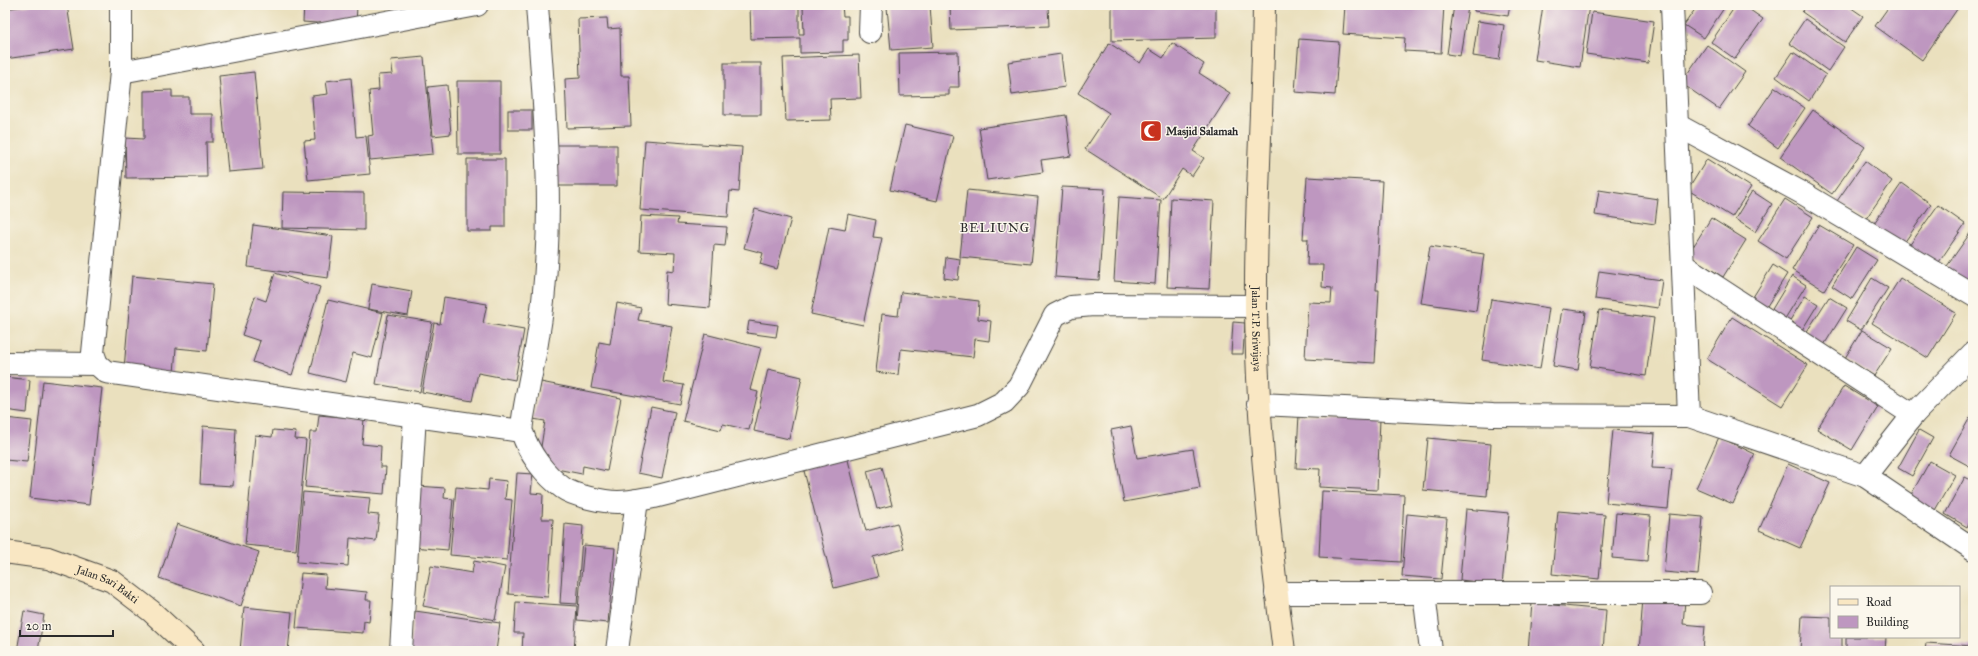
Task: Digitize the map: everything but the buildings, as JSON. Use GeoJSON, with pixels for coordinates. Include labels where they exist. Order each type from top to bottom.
{"type":"FeatureCollection","features":[{"type":"Feature","properties":{"kind":"main road","name":"Jalan T.P. Sriwijaya"},"geometry":{"type":"LineString","coordinates":[[1264,5],[1256,306],[1258,404],[1276,593],[1284,651]]}},
{"type":"Feature","properties":{"kind":"main road","name":"Jalan Sari Bakti"},"geometry":{"type":"LineString","coordinates":[[5,552],[48,558],[112,581],[150,611],[194,651]]}},
{"type":"Feature","properties":{"kind":"street"},"geometry":{"type":"LineString","coordinates":[[121,5],[121,72],[93,354],[97,364],[106,372],[521,431]]}},
{"type":"Feature","properties":{"kind":"street"},"geometry":{"type":"LineString","coordinates":[[121,72],[477,5]]}},
{"type":"Feature","properties":{"kind":"street"},"geometry":{"type":"LineString","coordinates":[[537,5],[547,163],[548,239],[543,308],[521,431],[533,455],[545,472],[564,489],[593,498],[618,502],[654,498],[978,415],[1004,402],[1019,386],[1055,315],[1071,307],[1093,305],[1256,306]]}},
{"type":"Feature","properties":{"kind":"street"},"geometry":{"type":"LineString","coordinates":[[870,32],[871,5]]}},
{"type":"Feature","properties":{"kind":"street"},"geometry":{"type":"LineString","coordinates":[[1672,5],[1689,416]]}},
{"type":"Feature","properties":{"kind":"street"},"geometry":{"type":"LineString","coordinates":[[1677,125],[1804,194],[1973,295]]}},
{"type":"Feature","properties":{"kind":"street"},"geometry":{"type":"LineString","coordinates":[[1683,265],[1913,415]]}},
{"type":"Feature","properties":{"kind":"street"},"geometry":{"type":"LineString","coordinates":[[1865,476],[1913,415],[1973,353]]}},
{"type":"Feature","properties":{"kind":"street"},"geometry":{"type":"LineString","coordinates":[[5,363],[97,364]]}},
{"type":"Feature","properties":{"kind":"street"},"geometry":{"type":"LineString","coordinates":[[1258,404],[1493,415],[1689,416],[1865,476],[1973,549]]}},
{"type":"Feature","properties":{"kind":"street"},"geometry":{"type":"LineString","coordinates":[[401,651],[415,415]]}},
{"type":"Feature","properties":{"kind":"street"},"geometry":{"type":"LineString","coordinates":[[617,651],[636,500]]}},
{"type":"Feature","properties":{"kind":"street"},"geometry":{"type":"LineString","coordinates":[[1276,593],[1700,593]]}},
{"type":"Feature","properties":{"kind":"street"},"geometry":{"type":"LineString","coordinates":[[1424,593],[1431,651]]}},
{"type":"Feature","properties":{"kind":"place","name":"Masjid Salamah"},"geometry":{"type":"Point","coordinates":[1151,131]}},
{"type":"Feature","properties":{"kind":"district","name":"BELIUNG"},"geometry":{"type":"Point","coordinates":[995,228]}}]}
